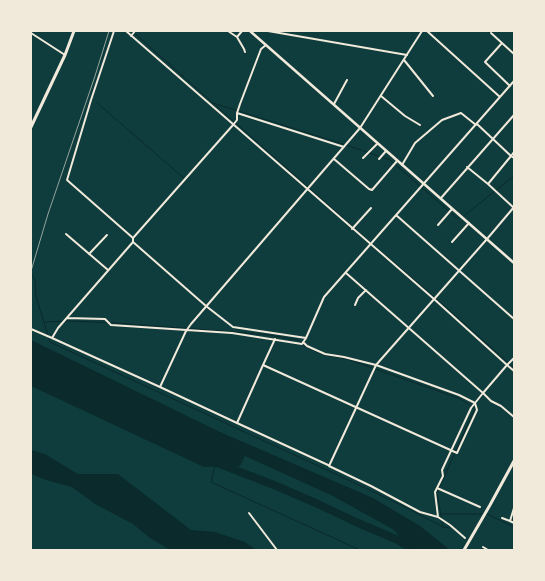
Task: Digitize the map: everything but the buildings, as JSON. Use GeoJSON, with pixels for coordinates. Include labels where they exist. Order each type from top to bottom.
{"type":"FeatureCollection","features":[{"type":"Feature","properties":{"kind":"main road"},"geometry":{"type":"LineString","coordinates":[[32,126],[74,31]]}},
{"type":"Feature","properties":{"kind":"main road"},"geometry":{"type":"LineString","coordinates":[[251,32],[514,263]]}},
{"type":"Feature","properties":{"kind":"main road"},"geometry":{"type":"LineString","coordinates":[[464,550],[514,461]]}},
{"type":"Feature","properties":{"kind":"street"},"geometry":{"type":"LineString","coordinates":[[114,31],[67,180],[133,238]]}},
{"type":"Feature","properties":{"kind":"street"},"geometry":{"type":"LineString","coordinates":[[126,31],[514,371]]}},
{"type":"Feature","properties":{"kind":"street"},"geometry":{"type":"LineString","coordinates":[[131,36],[135,31]]}},
{"type":"Feature","properties":{"kind":"street"},"geometry":{"type":"LineString","coordinates":[[228,31],[237,37],[245,52]]}},
{"type":"Feature","properties":{"kind":"street"},"geometry":{"type":"LineString","coordinates":[[237,37],[242,31]]}},
{"type":"Feature","properties":{"kind":"street"},"geometry":{"type":"LineString","coordinates":[[268,31],[407,55]]}},
{"type":"Feature","properties":{"kind":"street"},"geometry":{"type":"LineString","coordinates":[[160,387],[186,330],[360,128],[422,31]]}},
{"type":"Feature","properties":{"kind":"street"},"geometry":{"type":"LineString","coordinates":[[427,31],[500,97]]}},
{"type":"Feature","properties":{"kind":"street"},"geometry":{"type":"LineString","coordinates":[[491,33],[514,54]]}},
{"type":"Feature","properties":{"kind":"street"},"geometry":{"type":"LineString","coordinates":[[31,34],[65,55]]}},
{"type":"Feature","properties":{"kind":"street"},"geometry":{"type":"LineString","coordinates":[[502,43],[485,62],[510,86]]}},
{"type":"Feature","properties":{"kind":"street"},"geometry":{"type":"LineString","coordinates":[[52,338],[58,328],[133,242],[133,238],[238,120],[240,104],[261,49],[266,45]]}},
{"type":"Feature","properties":{"kind":"street"},"geometry":{"type":"LineString","coordinates":[[404,60],[433,96]]}},
{"type":"Feature","properties":{"kind":"street"},"geometry":{"type":"LineString","coordinates":[[334,104],[347,80]]}},
{"type":"Feature","properties":{"kind":"street"},"geometry":{"type":"LineString","coordinates":[[67,318],[105,320],[111,325],[232,333],[302,344],[324,297],[514,81]]}},
{"type":"Feature","properties":{"kind":"street"},"geometry":{"type":"LineString","coordinates":[[381,96],[404,116],[420,125]]}},
{"type":"Feature","properties":{"kind":"street"},"geometry":{"type":"LineString","coordinates":[[238,113],[344,147]]}},
{"type":"Feature","properties":{"kind":"street"},"geometry":{"type":"LineString","coordinates":[[402,166],[415,143],[442,120],[461,113],[514,158]]}},
{"type":"Feature","properties":{"kind":"street"},"geometry":{"type":"LineString","coordinates":[[440,199],[514,115]]}},
{"type":"Feature","properties":{"kind":"street"},"geometry":{"type":"LineString","coordinates":[[362,158],[377,144]]}},
{"type":"Feature","properties":{"kind":"street"},"geometry":{"type":"LineString","coordinates":[[379,159],[386,151]]}},
{"type":"Feature","properties":{"kind":"street"},"geometry":{"type":"LineString","coordinates":[[488,184],[514,152]]}},
{"type":"Feature","properties":{"kind":"street"},"geometry":{"type":"LineString","coordinates":[[334,158],[369,190],[372,190],[397,161]]}},
{"type":"Feature","properties":{"kind":"street"},"geometry":{"type":"LineString","coordinates":[[328,466],[376,365],[514,207],[467,167]]}},
{"type":"Feature","properties":{"kind":"street"},"geometry":{"type":"LineString","coordinates":[[352,229],[371,208]]}},
{"type":"Feature","properties":{"kind":"street"},"geometry":{"type":"LineString","coordinates":[[438,225],[452,209]]}},
{"type":"Feature","properties":{"kind":"street"},"geometry":{"type":"LineString","coordinates":[[396,215],[514,319]]}},
{"type":"Feature","properties":{"kind":"street"},"geometry":{"type":"LineString","coordinates":[[452,242],[469,223]]}},
{"type":"Feature","properties":{"kind":"street"},"geometry":{"type":"LineString","coordinates":[[66,234],[108,270]]}},
{"type":"Feature","properties":{"kind":"street"},"geometry":{"type":"LineString","coordinates":[[89,254],[106,235]]}},
{"type":"Feature","properties":{"kind":"street"},"geometry":{"type":"LineString","coordinates":[[133,242],[233,327],[306,338]]}},
{"type":"Feature","properties":{"kind":"street"},"geometry":{"type":"LineString","coordinates":[[346,272],[491,401],[514,416]]}},
{"type":"Feature","properties":{"kind":"street"},"geometry":{"type":"LineString","coordinates":[[354,305],[366,290]]}},
{"type":"Feature","properties":{"kind":"street"},"geometry":{"type":"LineString","coordinates":[[31,329],[372,486],[420,512],[438,517],[465,538]]}},
{"type":"Feature","properties":{"kind":"street"},"geometry":{"type":"LineString","coordinates":[[237,423],[275,339]]}},
{"type":"Feature","properties":{"kind":"street"},"geometry":{"type":"LineString","coordinates":[[263,365],[457,453],[477,410],[474,403],[459,395],[376,365],[325,354],[302,342]]}},
{"type":"Feature","properties":{"kind":"street"},"geometry":{"type":"LineString","coordinates":[[438,517],[434,492],[443,476],[442,470],[471,408],[514,358]]}},
{"type":"Feature","properties":{"kind":"street"},"geometry":{"type":"LineString","coordinates":[[437,488],[480,507]]}},
{"type":"Feature","properties":{"kind":"street"},"geometry":{"type":"LineString","coordinates":[[510,521],[514,508]]}},
{"type":"Feature","properties":{"kind":"street"},"geometry":{"type":"LineString","coordinates":[[249,513],[277,550]]}},
{"type":"Feature","properties":{"kind":"street"},"geometry":{"type":"LineString","coordinates":[[502,518],[514,523]]}},
{"type":"Feature","properties":{"kind":"street"},"geometry":{"type":"LineString","coordinates":[[483,547],[488,550]]}},
{"type":"Feature","properties":{"kind":"water"},"geometry":{"type":"Polygon","coordinates":[[[31,340],[220,432],[373,498],[420,526],[450,550],[411,550],[394,530],[333,496],[245,456],[240,466],[204,467],[31,386],[31,340]]]}},
{"type":"Feature","properties":{"kind":"water"},"geometry":{"type":"Polygon","coordinates":[[[31,450],[45,454],[78,474],[118,474],[191,530],[215,532],[245,542],[256,550],[170,550],[150,538],[133,524],[95,504],[72,487],[31,474],[31,450]]]}},
{"type":"Feature","properties":{"kind":"waterway"},"geometry":{"type":"LineString","coordinates":[[132,31],[213,103],[390,160],[458,219]]}},
{"type":"Feature","properties":{"kind":"waterway"},"geometry":{"type":"LineString","coordinates":[[97,103],[185,179]]}},
{"type":"Feature","properties":{"kind":"waterway"},"geometry":{"type":"LineString","coordinates":[[213,103],[514,368]]}},
{"type":"Feature","properties":{"kind":"waterway"},"geometry":{"type":"LineString","coordinates":[[465,215],[514,176]]}},
{"type":"Feature","properties":{"kind":"waterway"},"geometry":{"type":"LineString","coordinates":[[31,274],[35,280],[36,296],[50,342],[329,471],[443,527],[449,528]]}},
{"type":"Feature","properties":{"kind":"waterway"},"geometry":{"type":"LineString","coordinates":[[45,322],[116,323],[269,335],[298,340],[306,347],[324,355],[347,359],[458,398],[475,408],[437,493],[443,527]]}},
{"type":"Feature","properties":{"kind":"waterway"},"geometry":{"type":"LineString","coordinates":[[217,463],[318,504],[398,540],[414,550]]}},
{"type":"Feature","properties":{"kind":"waterway"},"geometry":{"type":"LineString","coordinates":[[215,465],[211,482],[360,550]]}},
{"type":"Feature","properties":{"kind":"waterway"},"geometry":{"type":"LineString","coordinates":[[442,514],[487,514],[514,527]]}},
{"type":"Feature","properties":{"kind":"railway"},"geometry":{"type":"LineString","coordinates":[[31,271],[109,31]]}}]}
